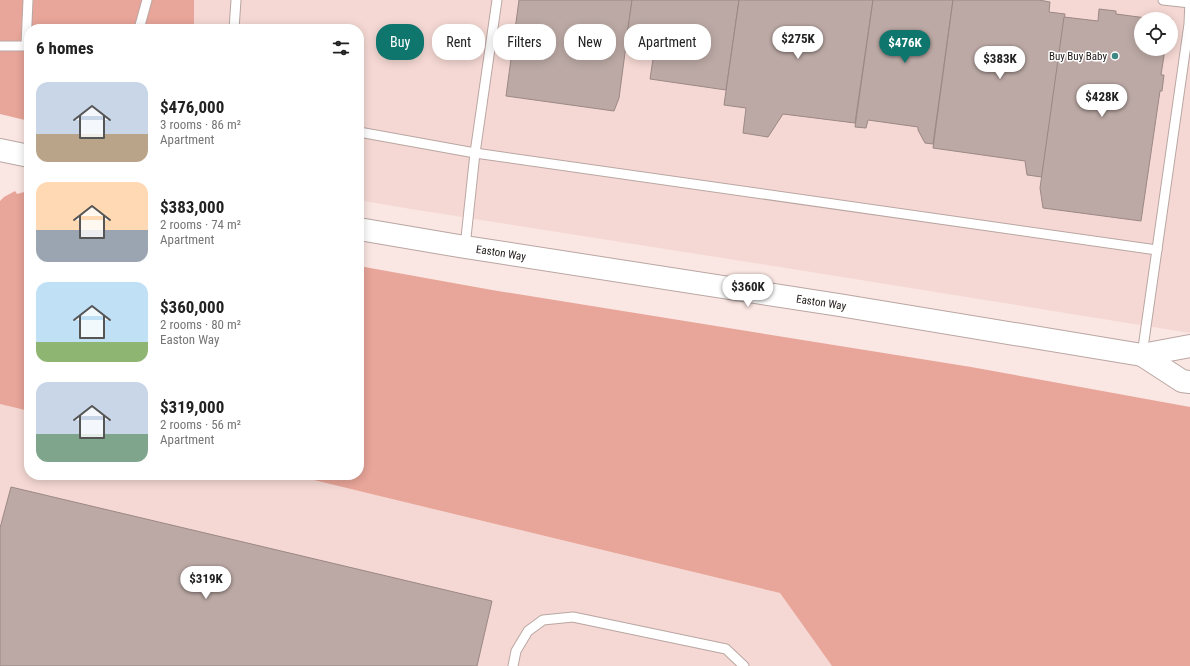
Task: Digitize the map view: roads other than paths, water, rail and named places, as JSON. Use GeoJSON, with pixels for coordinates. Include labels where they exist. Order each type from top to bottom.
{"type":"FeatureCollection","features":[{"type":"Feature","properties":{"kind":"main road"},"geometry":{"type":"LineString","coordinates":[[0,150],[24,155]]}},
{"type":"Feature","properties":{"kind":"main road","name":"Easton Way"},"geometry":{"type":"LineString","coordinates":[[364,230],[465,247],[847,306],[1142,355],[1190,346]]}},
{"type":"Feature","properties":{"kind":"main road","name":"Easton Way"},"geometry":{"type":"LineString","coordinates":[[1142,355],[1182,381],[1190,382]]}},
{"type":"Feature","properties":{"kind":"lane"},"geometry":{"type":"LineString","coordinates":[[28,0],[28,24]]}},
{"type":"Feature","properties":{"kind":"lane"},"geometry":{"type":"LineString","coordinates":[[141,24],[148,0]]}},
{"type":"Feature","properties":{"kind":"lane"},"geometry":{"type":"LineString","coordinates":[[234,24],[236,0]]}},
{"type":"Feature","properties":{"kind":"lane"},"geometry":{"type":"LineString","coordinates":[[465,247],[474,152],[497,0]]}},
{"type":"Feature","properties":{"kind":"lane"},"geometry":{"type":"LineString","coordinates":[[1163,0],[1190,3]]}},
{"type":"Feature","properties":{"kind":"lane"},"geometry":{"type":"LineString","coordinates":[[1142,355],[1189,24],[1190,0]]}},
{"type":"Feature","properties":{"kind":"lane"},"geometry":{"type":"LineString","coordinates":[[0,46],[24,46]]}},
{"type":"Feature","properties":{"kind":"lane"},"geometry":{"type":"LineString","coordinates":[[364,133],[474,152],[1157,250]]}},
{"type":"Feature","properties":{"kind":"lane"},"geometry":{"type":"LineString","coordinates":[[513,666],[516,651],[528,631],[543,620],[573,617],[726,649],[744,666]]}},
{"type":"Feature","properties":{"kind":"place","name":"Buy Buy Baby"},"geometry":{"type":"Point","coordinates":[1115,56]}}]}
